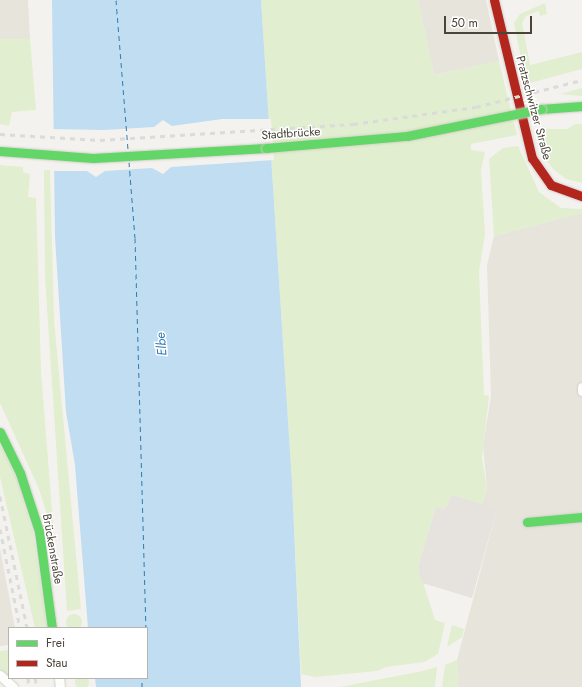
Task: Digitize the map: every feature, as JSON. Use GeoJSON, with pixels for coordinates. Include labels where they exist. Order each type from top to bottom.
{"type":"FeatureCollection","features":[{"type":"Feature","properties":{"kind":"main road"},"geometry":{"type":"LineString","coordinates":[[494,1],[504,0]]}},
{"type":"Feature","properties":{"kind":"main road","name":"Pratzschwitzer Straße"},"geometry":{"type":"LineString","coordinates":[[494,1],[532,158],[551,185],[582,196]]}},
{"type":"Feature","properties":{"kind":"main road","name":"Stadtbrücke"},"geometry":{"type":"LineString","coordinates":[[0,151],[39,156],[133,157],[354,141],[436,132],[542,109],[582,106]]}},
{"type":"Feature","properties":{"kind":"main road","name":"Brückenstraße"},"geometry":{"type":"LineString","coordinates":[[0,432],[20,473],[39,531],[52,627]]}},
{"type":"Feature","properties":{"kind":"main road"},"geometry":{"type":"LineString","coordinates":[[527,522],[582,517]]}},
{"type":"Feature","properties":{"kind":"street"},"geometry":{"type":"LineString","coordinates":[[0,675],[13,687]]}},
{"type":"Feature","properties":{"kind":"shaded area"},"geometry":{"type":"Polygon","coordinates":[[[0,0],[28,0],[30,39],[0,39],[0,0]]]}},
{"type":"Feature","properties":{"kind":"shaded area"},"geometry":{"type":"Polygon","coordinates":[[[418,0],[486,0],[499,61],[434,75],[418,0]]]}},
{"type":"Feature","properties":{"kind":"shaded area"},"geometry":{"type":"Polygon","coordinates":[[[582,213],[582,687],[458,687],[457,660],[497,508],[482,504],[487,489],[483,446],[491,396],[487,265],[494,236],[582,213]]]}},
{"type":"Feature","properties":{"kind":"shaded area"},"geometry":{"type":"Polygon","coordinates":[[[452,495],[497,508],[472,598],[422,583],[418,566],[436,507],[445,509],[452,495]]]}},
{"type":"Feature","properties":{"kind":"shaded area"},"geometry":{"type":"Polygon","coordinates":[[[0,548],[15,627],[8,627],[8,645],[0,646],[0,548]]]}},
{"type":"Feature","properties":{"kind":"green space"},"geometry":{"type":"Polygon","coordinates":[[[261,0],[418,0],[434,75],[499,61],[517,135],[471,144],[471,150],[485,152],[481,170],[485,234],[479,272],[484,395],[489,396],[482,458],[487,489],[482,504],[452,495],[445,509],[436,507],[418,566],[435,620],[445,623],[438,654],[424,662],[386,667],[377,671],[315,677],[301,674],[292,483],[261,0]]]}},
{"type":"Feature","properties":{"kind":"green space"},"geometry":{"type":"Polygon","coordinates":[[[545,3],[547,14],[540,16],[539,11],[526,16],[522,23],[530,65],[582,52],[582,69],[526,84],[514,23],[520,14],[545,3]]]}},
{"type":"Feature","properties":{"kind":"green space"},"geometry":{"type":"Polygon","coordinates":[[[0,39],[30,39],[36,110],[12,112],[9,126],[0,124],[0,39]]]}},
{"type":"Feature","properties":{"kind":"green space"},"geometry":{"type":"Polygon","coordinates":[[[582,88],[582,96],[560,94],[582,88]]]}},
{"type":"Feature","properties":{"kind":"green space"},"geometry":{"type":"Polygon","coordinates":[[[575,124],[582,124],[582,183],[566,179],[553,169],[541,153],[539,141],[539,129],[567,129],[575,124]]]}},
{"type":"Feature","properties":{"kind":"green space"},"geometry":{"type":"Polygon","coordinates":[[[518,146],[539,192],[561,208],[582,209],[582,213],[494,236],[489,159],[503,148],[518,146]]]}},
{"type":"Feature","properties":{"kind":"green space"},"geometry":{"type":"Polygon","coordinates":[[[0,165],[23,167],[23,172],[30,174],[28,197],[36,198],[41,371],[53,523],[50,524],[39,489],[0,403],[0,165]]]}},
{"type":"Feature","properties":{"kind":"green space"},"geometry":{"type":"Polygon","coordinates":[[[44,170],[50,170],[54,321],[81,609],[67,611],[45,277],[44,170]]]}},
{"type":"Feature","properties":{"kind":"green space"},"geometry":{"type":"Polygon","coordinates":[[[0,445],[15,474],[33,532],[47,627],[35,627],[0,477],[0,445]]]}},
{"type":"Feature","properties":{"kind":"green space"},"geometry":{"type":"Polygon","coordinates":[[[74,614],[80,616],[82,622],[80,627],[68,627],[66,622],[68,616],[74,614]]]}},
{"type":"Feature","properties":{"kind":"green space"},"geometry":{"type":"Polygon","coordinates":[[[452,625],[464,629],[462,637],[447,647],[452,625]]]}},
{"type":"Feature","properties":{"kind":"green space"},"geometry":{"type":"Polygon","coordinates":[[[8,650],[8,676],[0,670],[0,651],[8,650]]]}},
{"type":"Feature","properties":{"kind":"green space"},"geometry":{"type":"Polygon","coordinates":[[[457,660],[458,687],[442,687],[445,665],[457,660]]]}},
{"type":"Feature","properties":{"kind":"green space"},"geometry":{"type":"Polygon","coordinates":[[[437,667],[435,687],[340,687],[423,671],[437,667]]]}},
{"type":"Feature","properties":{"kind":"green space"},"geometry":{"type":"Polygon","coordinates":[[[76,679],[88,680],[89,682],[87,687],[84,688],[77,687],[75,682],[76,679]]]}},
{"type":"Feature","properties":{"kind":"water","name":"Elbe"},"geometry":{"type":"Polygon","coordinates":[[[52,0],[261,0],[292,483],[301,687],[96,687],[95,679],[148,679],[148,627],[88,627],[75,465],[66,412],[55,237],[52,0]]]}},
{"type":"Feature","properties":{"kind":"pier"},"geometry":{"type":"Polygon","coordinates":[[[222,119],[271,119],[274,160],[171,167],[163,174],[152,168],[105,171],[96,177],[87,171],[52,171],[52,129],[104,130],[154,127],[163,120],[172,126],[222,119]]]}},
{"type":"Feature","properties":{"kind":"ferry route"},"geometry":{"type":"LineString","coordinates":[[116,0],[128,149]]}},
{"type":"Feature","properties":{"kind":"ferry route"},"geometry":{"type":"LineString","coordinates":[[129,162],[135,238],[146,627]]}},
{"type":"Feature","properties":{"kind":"ferry route"},"geometry":{"type":"LineString","coordinates":[[142,679],[142,687]]}},
{"type":"Feature","properties":{"kind":"railway"},"geometry":{"type":"LineString","coordinates":[[0,134],[100,140],[353,124],[476,107],[582,80]]}},
{"type":"Feature","properties":{"kind":"railway"},"geometry":{"type":"LineString","coordinates":[[0,496],[27,627]]}},
{"type":"Feature","properties":{"kind":"railway"},"geometry":{"type":"LineString","coordinates":[[0,529],[20,627]]}},
{"type":"Feature","properties":{"kind":"railway"},"geometry":{"type":"LineString","coordinates":[[28,679],[29,687]]}},
{"type":"Feature","properties":{"kind":"railway"},"geometry":{"type":"LineString","coordinates":[[35,679],[37,687]]}},
{"type":"Feature","properties":{"kind":"traffic: fast"},"geometry":{"type":"LineString","coordinates":[[541,109],[582,106]]}},
{"type":"Feature","properties":{"kind":"traffic: fast"},"geometry":{"type":"LineString","coordinates":[[266,148],[407,136],[541,109]]}},
{"type":"Feature","properties":{"kind":"traffic: fast"},"geometry":{"type":"LineString","coordinates":[[0,151],[93,158],[266,148]]}},
{"type":"Feature","properties":{"kind":"traffic: fast"},"geometry":{"type":"LineString","coordinates":[[0,432],[20,473],[39,531],[52,627]]}},
{"type":"Feature","properties":{"kind":"traffic: fast"},"geometry":{"type":"LineString","coordinates":[[527,522],[582,517]]}},
{"type":"Feature","properties":{"kind":"traffic: jam"},"geometry":{"type":"LineString","coordinates":[[494,0],[532,158],[551,185],[582,196]]}}]}
